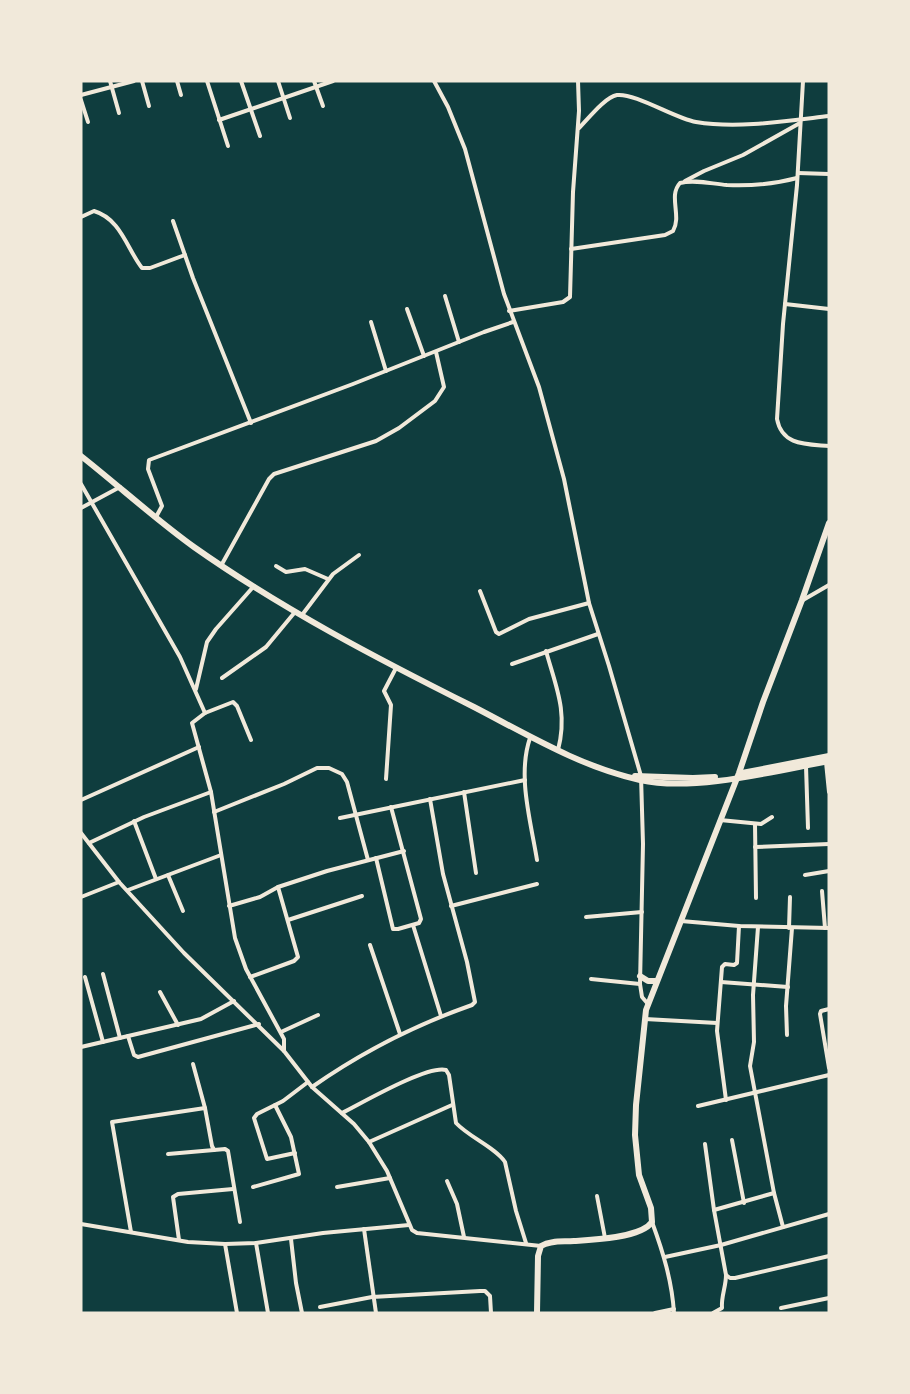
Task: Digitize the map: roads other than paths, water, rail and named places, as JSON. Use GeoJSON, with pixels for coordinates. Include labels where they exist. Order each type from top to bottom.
{"type":"FeatureCollection","features":[{"type":"Feature","properties":{"kind":"main road"},"geometry":{"type":"LineString","coordinates":[[81,456],[193,546],[298,614],[396,668],[581,761],[628,777],[693,778],[738,776],[806,766],[828,760]]}},
{"type":"Feature","properties":{"kind":"main road"},"geometry":{"type":"LineString","coordinates":[[537,1313],[538,1256],[541,1246],[555,1242],[605,1239],[646,1228],[652,1222],[651,1208],[639,1175],[635,1145],[636,1105],[648,1004],[738,776],[829,523]]}},
{"type":"Feature","properties":{"kind":"main road"},"geometry":{"type":"LineString","coordinates":[[738,776],[828,760]]}},
{"type":"Feature","properties":{"kind":"main road"},"geometry":{"type":"LineString","coordinates":[[640,976],[648,981],[656,981]]}},
{"type":"Feature","properties":{"kind":"street"},"geometry":{"type":"LineString","coordinates":[[110,81],[119,113]]}},
{"type":"Feature","properties":{"kind":"street"},"geometry":{"type":"LineString","coordinates":[[81,95],[134,81]]}},
{"type":"Feature","properties":{"kind":"street"},"geometry":{"type":"LineString","coordinates":[[142,81],[149,106]]}},
{"type":"Feature","properties":{"kind":"street"},"geometry":{"type":"LineString","coordinates":[[177,81],[181,95]]}},
{"type":"Feature","properties":{"kind":"street"},"geometry":{"type":"LineString","coordinates":[[207,81],[228,146]]}},
{"type":"Feature","properties":{"kind":"street"},"geometry":{"type":"LineString","coordinates":[[242,81],[260,136]]}},
{"type":"Feature","properties":{"kind":"street"},"geometry":{"type":"LineString","coordinates":[[278,81],[290,118]]}},
{"type":"Feature","properties":{"kind":"street"},"geometry":{"type":"LineString","coordinates":[[314,81],[323,106]]}},
{"type":"Feature","properties":{"kind":"street"},"geometry":{"type":"LineString","coordinates":[[219,120],[333,81]]}},
{"type":"Feature","properties":{"kind":"street"},"geometry":{"type":"LineString","coordinates":[[434,81],[455,122],[469,160],[493,260],[513,322],[534,372],[557,452],[589,603],[641,778],[643,823],[640,984],[642,997],[648,1004]]}},
{"type":"Feature","properties":{"kind":"street"},"geometry":{"type":"LineString","coordinates":[[509,311],[567,300],[570,292],[578,81]]}},
{"type":"Feature","properties":{"kind":"street"},"geometry":{"type":"LineString","coordinates":[[803,81],[798,175],[778,381],[777,419],[778,428],[792,441],[829,446]]}},
{"type":"Feature","properties":{"kind":"street"},"geometry":{"type":"LineString","coordinates":[[578,128],[606,102],[618,95],[632,98],[685,120],[698,122],[800,121],[829,116]]}},
{"type":"Feature","properties":{"kind":"street"},"geometry":{"type":"LineString","coordinates":[[81,100],[88,122]]}},
{"type":"Feature","properties":{"kind":"street"},"geometry":{"type":"LineString","coordinates":[[571,249],[665,235],[673,231],[676,221],[675,190],[680,183],[763,145],[800,121]]}},
{"type":"Feature","properties":{"kind":"street"},"geometry":{"type":"LineString","coordinates":[[685,182],[745,185],[777,182],[798,175],[829,174]]}},
{"type":"Feature","properties":{"kind":"street"},"geometry":{"type":"LineString","coordinates":[[81,217],[94,211],[108,219],[129,244],[142,268],[150,268],[185,255]]}},
{"type":"Feature","properties":{"kind":"street"},"geometry":{"type":"LineString","coordinates":[[173,221],[250,423]]}},
{"type":"Feature","properties":{"kind":"street"},"geometry":{"type":"LineString","coordinates":[[445,296],[459,342]]}},
{"type":"Feature","properties":{"kind":"street"},"geometry":{"type":"LineString","coordinates":[[785,304],[829,309]]}},
{"type":"Feature","properties":{"kind":"street"},"geometry":{"type":"LineString","coordinates":[[407,309],[424,356]]}},
{"type":"Feature","properties":{"kind":"street"},"geometry":{"type":"LineString","coordinates":[[371,322],[386,371]]}},
{"type":"Feature","properties":{"kind":"street"},"geometry":{"type":"LineString","coordinates":[[156,517],[162,506],[148,469],[149,460],[513,322]]}},
{"type":"Feature","properties":{"kind":"street"},"geometry":{"type":"LineString","coordinates":[[222,564],[269,479],[274,474],[376,441],[399,428],[435,401],[444,387],[436,352]]}},
{"type":"Feature","properties":{"kind":"street"},"geometry":{"type":"LineString","coordinates":[[81,484],[180,657],[205,713]]}},
{"type":"Feature","properties":{"kind":"street"},"geometry":{"type":"LineString","coordinates":[[81,508],[120,487]]}},
{"type":"Feature","properties":{"kind":"street"},"geometry":{"type":"LineString","coordinates":[[222,678],[266,647],[337,569],[359,555]]}},
{"type":"Feature","properties":{"kind":"street"},"geometry":{"type":"LineString","coordinates":[[276,566],[286,572],[305,569],[328,579]]}},
{"type":"Feature","properties":{"kind":"street"},"geometry":{"type":"LineString","coordinates":[[196,690],[207,642],[254,585]]}},
{"type":"Feature","properties":{"kind":"street"},"geometry":{"type":"LineString","coordinates":[[802,600],[829,585]]}},
{"type":"Feature","properties":{"kind":"street"},"geometry":{"type":"LineString","coordinates":[[480,591],[496,632],[499,634],[529,619],[589,603]]}},
{"type":"Feature","properties":{"kind":"street"},"geometry":{"type":"LineString","coordinates":[[513,664],[598,634]]}},
{"type":"Feature","properties":{"kind":"street"},"geometry":{"type":"LineString","coordinates":[[546,651],[562,711],[563,726],[558,751]]}},
{"type":"Feature","properties":{"kind":"street"},"geometry":{"type":"LineString","coordinates":[[386,779],[391,705],[384,691],[396,668]]}},
{"type":"Feature","properties":{"kind":"street"},"geometry":{"type":"LineString","coordinates":[[251,740],[237,706],[233,702],[205,713],[192,723],[211,792],[235,938],[250,977],[285,1043],[285,1051]]}},
{"type":"Feature","properties":{"kind":"street"},"geometry":{"type":"LineString","coordinates":[[531,737],[527,752],[525,780],[537,860]]}},
{"type":"Feature","properties":{"kind":"street"},"geometry":{"type":"LineString","coordinates":[[81,800],[199,747]]}},
{"type":"Feature","properties":{"kind":"street"},"geometry":{"type":"LineString","coordinates":[[828,760],[829,792]]}},
{"type":"Feature","properties":{"kind":"street"},"geometry":{"type":"LineString","coordinates":[[806,766],[808,828]]}},
{"type":"Feature","properties":{"kind":"street"},"geometry":{"type":"LineString","coordinates":[[214,812],[317,768],[324,768],[342,774],[345,778],[368,860]]}},
{"type":"Feature","properties":{"kind":"street"},"geometry":{"type":"LineString","coordinates":[[340,818],[525,780]]}},
{"type":"Feature","properties":{"kind":"street"},"geometry":{"type":"LineString","coordinates":[[88,843],[134,821],[211,792]]}},
{"type":"Feature","properties":{"kind":"street"},"geometry":{"type":"LineString","coordinates":[[464,792],[476,873]]}},
{"type":"Feature","properties":{"kind":"street"},"geometry":{"type":"LineString","coordinates":[[312,1087],[375,1047],[475,1002],[465,952],[443,874],[430,799]]}},
{"type":"Feature","properties":{"kind":"street"},"geometry":{"type":"LineString","coordinates":[[376,858],[393,928],[398,929],[420,922],[392,807]]}},
{"type":"Feature","properties":{"kind":"street"},"geometry":{"type":"LineString","coordinates":[[719,820],[754,824],[765,823],[772,817]]}},
{"type":"Feature","properties":{"kind":"street"},"geometry":{"type":"LineString","coordinates":[[134,821],[156,879]]}},
{"type":"Feature","properties":{"kind":"street"},"geometry":{"type":"LineString","coordinates":[[754,824],[756,898]]}},
{"type":"Feature","properties":{"kind":"street"},"geometry":{"type":"LineString","coordinates":[[81,833],[119,882],[184,954],[259,1024],[285,1051],[312,1087],[342,1113],[369,1142],[390,1178],[412,1230],[417,1233],[541,1246]]}},
{"type":"Feature","properties":{"kind":"street"},"geometry":{"type":"LineString","coordinates":[[755,847],[829,844]]}},
{"type":"Feature","properties":{"kind":"street"},"geometry":{"type":"LineString","coordinates":[[229,906],[260,897],[278,887],[404,851]]}},
{"type":"Feature","properties":{"kind":"street"},"geometry":{"type":"LineString","coordinates":[[128,890],[221,855]]}},
{"type":"Feature","properties":{"kind":"street"},"geometry":{"type":"LineString","coordinates":[[805,875],[829,871]]}},
{"type":"Feature","properties":{"kind":"street"},"geometry":{"type":"LineString","coordinates":[[168,875],[183,911]]}},
{"type":"Feature","properties":{"kind":"street"},"geometry":{"type":"LineString","coordinates":[[81,897],[119,882]]}},
{"type":"Feature","properties":{"kind":"street"},"geometry":{"type":"LineString","coordinates":[[451,906],[537,884]]}},
{"type":"Feature","properties":{"kind":"street"},"geometry":{"type":"LineString","coordinates":[[250,977],[297,959],[298,954],[278,887]]}},
{"type":"Feature","properties":{"kind":"street"},"geometry":{"type":"LineString","coordinates":[[680,921],[758,927],[827,928],[822,891]]}},
{"type":"Feature","properties":{"kind":"street"},"geometry":{"type":"LineString","coordinates":[[288,920],[363,896]]}},
{"type":"Feature","properties":{"kind":"street"},"geometry":{"type":"LineString","coordinates":[[788,1035],[790,897]]}},
{"type":"Feature","properties":{"kind":"street"},"geometry":{"type":"LineString","coordinates":[[586,917],[642,912]]}},
{"type":"Feature","properties":{"kind":"street"},"geometry":{"type":"LineString","coordinates":[[413,925],[441,1016]]}},
{"type":"Feature","properties":{"kind":"street"},"geometry":{"type":"LineString","coordinates":[[726,1100],[717,1023],[723,965],[737,963],[739,926]]}},
{"type":"Feature","properties":{"kind":"street"},"geometry":{"type":"LineString","coordinates":[[758,927],[754,984],[754,1042],[750,1066],[774,1193],[783,1227]]}},
{"type":"Feature","properties":{"kind":"street"},"geometry":{"type":"LineString","coordinates":[[370,945],[400,1035]]}},
{"type":"Feature","properties":{"kind":"street"},"geometry":{"type":"LineString","coordinates":[[102,974],[120,1038]]}},
{"type":"Feature","properties":{"kind":"street"},"geometry":{"type":"LineString","coordinates":[[85,977],[103,1042]]}},
{"type":"Feature","properties":{"kind":"street"},"geometry":{"type":"LineString","coordinates":[[591,980],[640,984]]}},
{"type":"Feature","properties":{"kind":"street"},"geometry":{"type":"LineString","coordinates":[[721,982],[788,987]]}},
{"type":"Feature","properties":{"kind":"street"},"geometry":{"type":"LineString","coordinates":[[160,992],[178,1025]]}},
{"type":"Feature","properties":{"kind":"street"},"geometry":{"type":"LineString","coordinates":[[81,1047],[208,1016],[234,1001]]}},
{"type":"Feature","properties":{"kind":"street"},"geometry":{"type":"LineString","coordinates":[[829,1009],[821,1011],[820,1014],[829,1068]]}},
{"type":"Feature","properties":{"kind":"street"},"geometry":{"type":"LineString","coordinates":[[280,1032],[318,1015]]}},
{"type":"Feature","properties":{"kind":"street"},"geometry":{"type":"LineString","coordinates":[[645,1019],[717,1023]]}},
{"type":"Feature","properties":{"kind":"street"},"geometry":{"type":"LineString","coordinates":[[128,1036],[134,1055],[138,1057],[259,1024]]}},
{"type":"Feature","properties":{"kind":"street"},"geometry":{"type":"LineString","coordinates":[[193,1064],[214,1150]]}},
{"type":"Feature","properties":{"kind":"street"},"geometry":{"type":"LineString","coordinates":[[342,1113],[409,1079],[440,1068],[446,1070],[449,1075],[456,1123],[502,1157],[505,1162],[526,1243]]}},
{"type":"Feature","properties":{"kind":"street"},"geometry":{"type":"LineString","coordinates":[[698,1106],[829,1075]]}},
{"type":"Feature","properties":{"kind":"street"},"geometry":{"type":"LineString","coordinates":[[295,1153],[272,1159],[266,1157],[254,1118],[308,1082]]}},
{"type":"Feature","properties":{"kind":"street"},"geometry":{"type":"LineString","coordinates":[[369,1142],[453,1105]]}},
{"type":"Feature","properties":{"kind":"street"},"geometry":{"type":"LineString","coordinates":[[253,1187],[299,1174],[287,1127],[275,1106]]}},
{"type":"Feature","properties":{"kind":"street"},"geometry":{"type":"LineString","coordinates":[[131,1232],[112,1122],[205,1108]]}},
{"type":"Feature","properties":{"kind":"street"},"geometry":{"type":"LineString","coordinates":[[732,1140],[744,1203]]}},
{"type":"Feature","properties":{"kind":"street"},"geometry":{"type":"LineString","coordinates":[[705,1144],[726,1275],[726,1286],[721,1295],[722,1308],[713,1313]]}},
{"type":"Feature","properties":{"kind":"street"},"geometry":{"type":"LineString","coordinates":[[168,1154],[225,1149],[228,1151],[240,1222]]}},
{"type":"Feature","properties":{"kind":"street"},"geometry":{"type":"LineString","coordinates":[[337,1187],[390,1178]]}},
{"type":"Feature","properties":{"kind":"street"},"geometry":{"type":"LineString","coordinates":[[447,1181],[457,1204],[464,1237]]}},
{"type":"Feature","properties":{"kind":"street"},"geometry":{"type":"LineString","coordinates":[[179,1240],[173,1197],[178,1194],[233,1189]]}},
{"type":"Feature","properties":{"kind":"street"},"geometry":{"type":"LineString","coordinates":[[714,1210],[774,1193]]}},
{"type":"Feature","properties":{"kind":"street"},"geometry":{"type":"LineString","coordinates":[[597,1196],[605,1239]]}},
{"type":"Feature","properties":{"kind":"street"},"geometry":{"type":"LineString","coordinates":[[665,1257],[721,1245],[829,1214]]}},
{"type":"Feature","properties":{"kind":"street"},"geometry":{"type":"LineString","coordinates":[[652,1222],[665,1257],[674,1311],[655,1313]]}},
{"type":"Feature","properties":{"kind":"street"},"geometry":{"type":"LineString","coordinates":[[81,1224],[179,1240],[225,1244],[256,1243],[364,1228],[409,1225]]}},
{"type":"Feature","properties":{"kind":"street"},"geometry":{"type":"LineString","coordinates":[[364,1228],[376,1313]]}},
{"type":"Feature","properties":{"kind":"street"},"geometry":{"type":"LineString","coordinates":[[291,1239],[302,1313]]}},
{"type":"Feature","properties":{"kind":"street"},"geometry":{"type":"LineString","coordinates":[[256,1243],[268,1313]]}},
{"type":"Feature","properties":{"kind":"street"},"geometry":{"type":"LineString","coordinates":[[225,1244],[237,1313]]}},
{"type":"Feature","properties":{"kind":"street"},"geometry":{"type":"LineString","coordinates":[[726,1275],[735,1278],[829,1256]]}},
{"type":"Feature","properties":{"kind":"street"},"geometry":{"type":"LineString","coordinates":[[320,1307],[372,1297],[485,1291],[490,1296],[491,1313]]}},
{"type":"Feature","properties":{"kind":"street"},"geometry":{"type":"LineString","coordinates":[[781,1308],[829,1298]]}}]}
